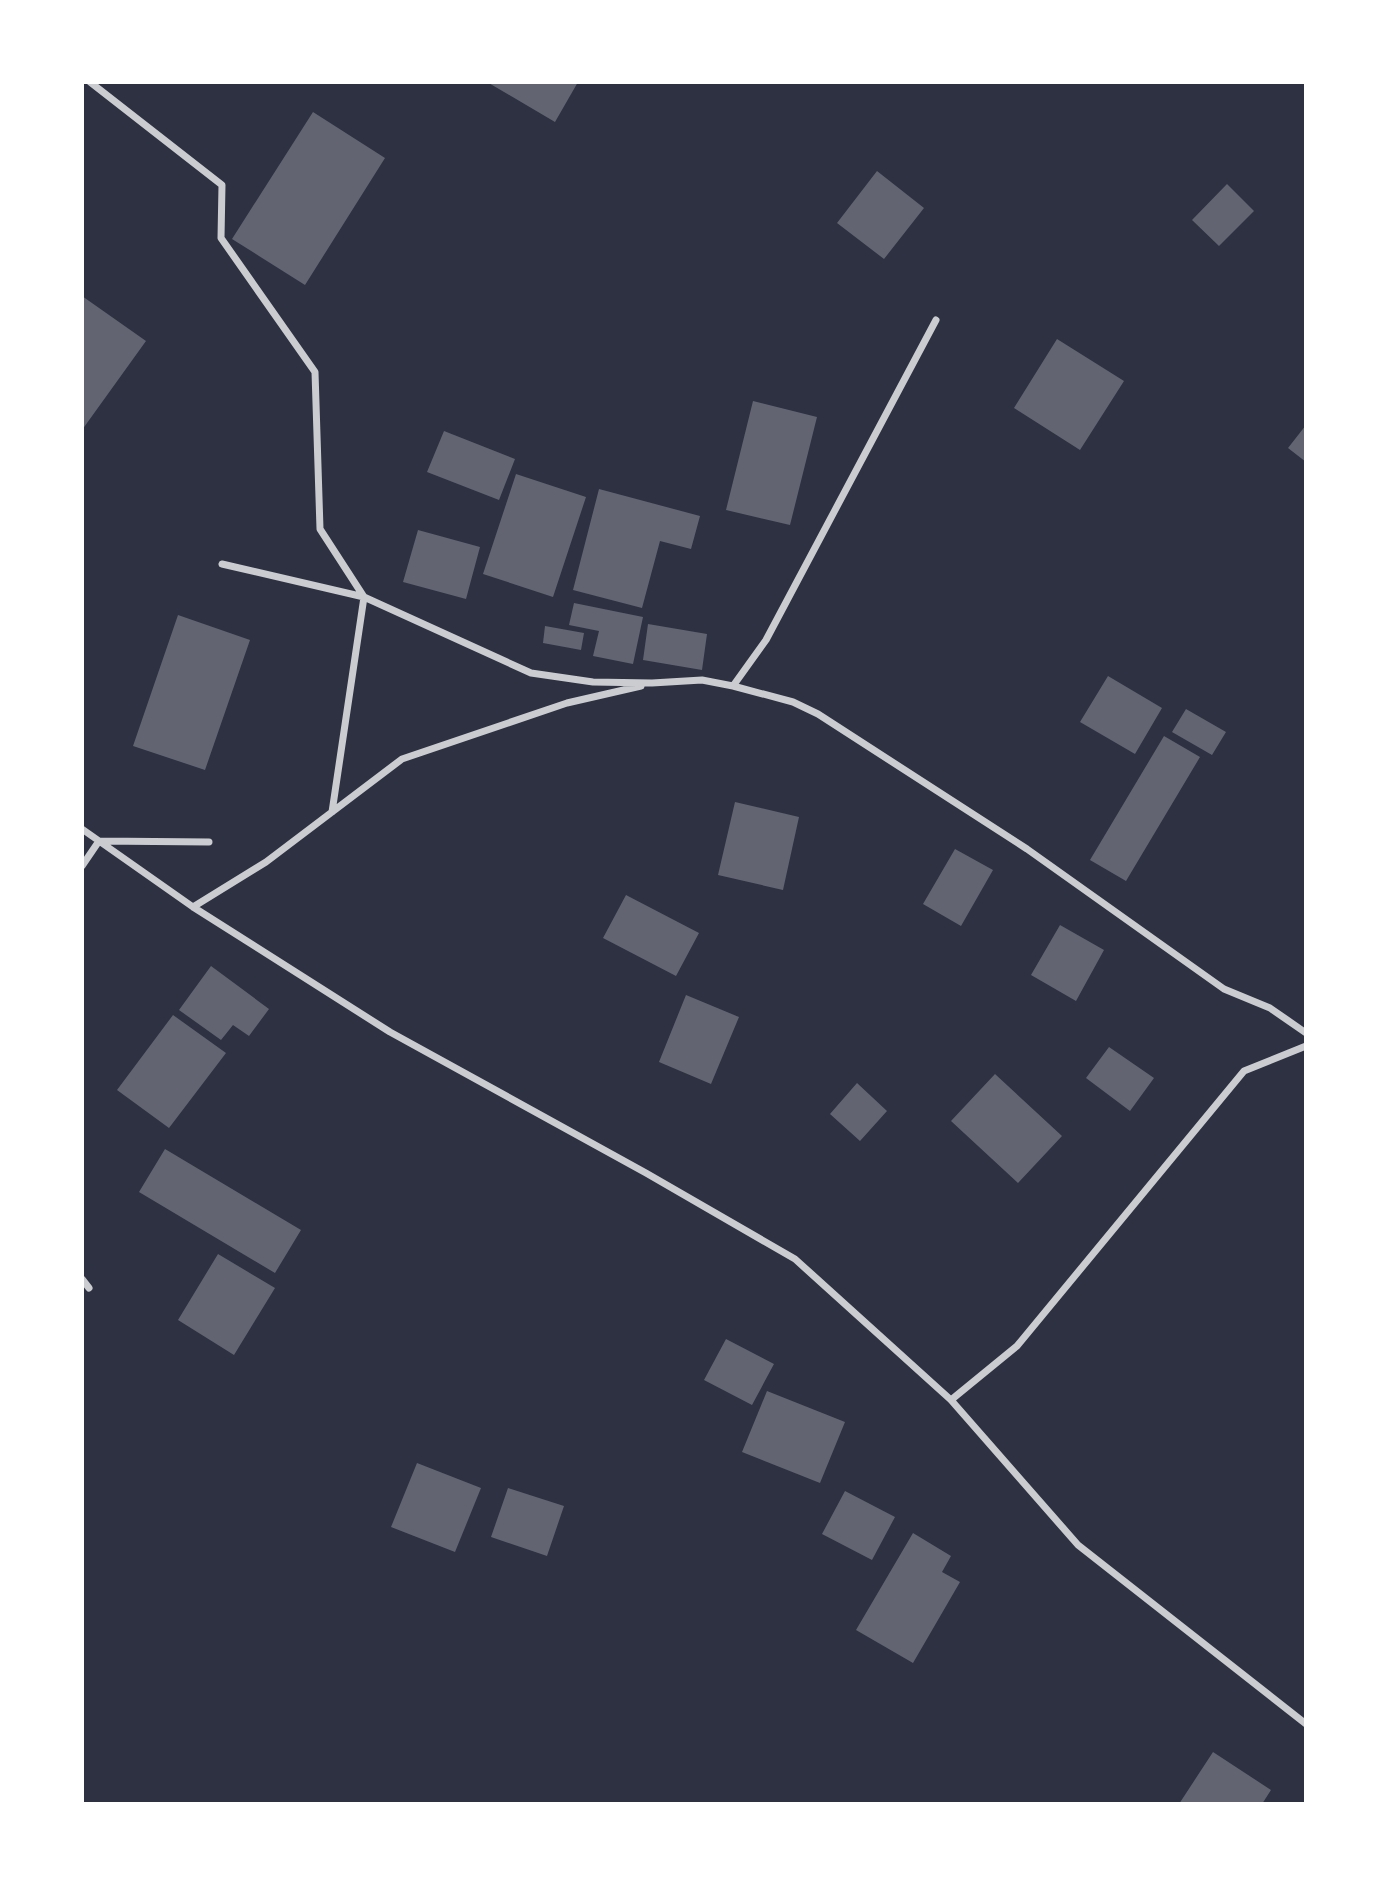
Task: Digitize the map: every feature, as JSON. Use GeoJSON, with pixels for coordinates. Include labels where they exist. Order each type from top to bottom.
{"type":"FeatureCollection","features":[{"type":"Feature","properties":{"kind":"street"},"geometry":{"type":"LineString","coordinates":[[90,82],[222,185],[221,238],[315,372],[320,529],[365,597],[332,812]]}},
{"type":"Feature","properties":{"kind":"street"},"geometry":{"type":"LineString","coordinates":[[733,686],[766,640],[936,320]]}},
{"type":"Feature","properties":{"kind":"street"},"geometry":{"type":"LineString","coordinates":[[222,564],[365,597],[531,673],[593,682],[702,680],[793,702],[818,714],[1027,849],[1224,989],[1270,1008],[1306,1032]]}},
{"type":"Feature","properties":{"kind":"street"},"geometry":{"type":"LineString","coordinates":[[193,908],[265,862],[402,759],[567,703],[652,683]]}},
{"type":"Feature","properties":{"kind":"street"},"geometry":{"type":"LineString","coordinates":[[82,829],[193,908],[390,1032],[646,1173],[795,1259],[951,1400],[1078,1545],[1306,1724]]}},
{"type":"Feature","properties":{"kind":"street"},"geometry":{"type":"LineString","coordinates":[[99,841],[209,842]]}},
{"type":"Feature","properties":{"kind":"street"},"geometry":{"type":"LineString","coordinates":[[82,866],[99,841]]}},
{"type":"Feature","properties":{"kind":"street"},"geometry":{"type":"LineString","coordinates":[[951,1400],[1017,1346],[1244,1072],[1306,1045]]}},
{"type":"Feature","properties":{"kind":"street"},"geometry":{"type":"LineString","coordinates":[[82,1279],[89,1288]]}},
{"type":"Feature","properties":{"kind":"building"},"geometry":{"type":"Polygon","coordinates":[[[487,82],[578,82],[555,122],[487,82]]]}},
{"type":"Feature","properties":{"kind":"building"},"geometry":{"type":"Polygon","coordinates":[[[313,112],[385,158],[305,285],[232,239],[313,112]]]}},
{"type":"Feature","properties":{"kind":"building"},"geometry":{"type":"Polygon","coordinates":[[[877,171],[924,208],[884,259],[837,223],[877,171]]]}},
{"type":"Feature","properties":{"kind":"building"},"geometry":{"type":"Polygon","coordinates":[[[1227,184],[1254,211],[1219,246],[1192,220],[1227,184]]]}},
{"type":"Feature","properties":{"kind":"building"},"geometry":{"type":"Polygon","coordinates":[[[82,296],[146,341],[82,430],[82,296]]]}},
{"type":"Feature","properties":{"kind":"building"},"geometry":{"type":"Polygon","coordinates":[[[1057,339],[1124,381],[1080,450],[1014,408],[1057,339]]]}},
{"type":"Feature","properties":{"kind":"building"},"geometry":{"type":"Polygon","coordinates":[[[753,401],[817,417],[790,525],[726,510],[753,401]]]}},
{"type":"Feature","properties":{"kind":"building"},"geometry":{"type":"Polygon","coordinates":[[[1306,425],[1306,462],[1288,448],[1306,425]]]}},
{"type":"Feature","properties":{"kind":"building"},"geometry":{"type":"Polygon","coordinates":[[[444,431],[515,459],[499,500],[427,472],[444,431]]]}},
{"type":"Feature","properties":{"kind":"building"},"geometry":{"type":"Polygon","coordinates":[[[516,474],[586,497],[553,597],[483,574],[516,474]]]}},
{"type":"Feature","properties":{"kind":"building"},"geometry":{"type":"Polygon","coordinates":[[[599,489],[700,516],[691,549],[660,541],[642,608],[573,590],[599,489]]]}},
{"type":"Feature","properties":{"kind":"building"},"geometry":{"type":"Polygon","coordinates":[[[418,530],[480,547],[466,599],[403,582],[418,530]]]}},
{"type":"Feature","properties":{"kind":"building"},"geometry":{"type":"Polygon","coordinates":[[[574,603],[643,617],[633,664],[593,656],[599,631],[569,625],[574,603]]]}},
{"type":"Feature","properties":{"kind":"building"},"geometry":{"type":"Polygon","coordinates":[[[178,615],[250,640],[205,770],[133,746],[178,615]]]}},
{"type":"Feature","properties":{"kind":"building"},"geometry":{"type":"Polygon","coordinates":[[[648,624],[707,634],[702,670],[643,660],[648,624]]]}},
{"type":"Feature","properties":{"kind":"building"},"geometry":{"type":"Polygon","coordinates":[[[545,626],[584,633],[581,650],[543,643],[545,626]]]}},
{"type":"Feature","properties":{"kind":"building"},"geometry":{"type":"Polygon","coordinates":[[[1108,676],[1162,708],[1135,754],[1080,722],[1108,676]]]}},
{"type":"Feature","properties":{"kind":"building"},"geometry":{"type":"Polygon","coordinates":[[[1186,709],[1226,732],[1212,755],[1172,732],[1186,709]]]}},
{"type":"Feature","properties":{"kind":"building"},"geometry":{"type":"Polygon","coordinates":[[[1164,736],[1200,757],[1126,881],[1090,860],[1164,736]]]}},
{"type":"Feature","properties":{"kind":"building"},"geometry":{"type":"Polygon","coordinates":[[[735,802],[799,817],[783,890],[718,875],[735,802]]]}},
{"type":"Feature","properties":{"kind":"building"},"geometry":{"type":"Polygon","coordinates":[[[955,849],[993,870],[961,926],[923,904],[955,849]]]}},
{"type":"Feature","properties":{"kind":"building"},"geometry":{"type":"Polygon","coordinates":[[[626,895],[699,933],[676,976],[603,938],[626,895]]]}},
{"type":"Feature","properties":{"kind":"building"},"geometry":{"type":"Polygon","coordinates":[[[1060,925],[1104,950],[1076,1001],[1031,975],[1060,925]]]}},
{"type":"Feature","properties":{"kind":"building"},"geometry":{"type":"Polygon","coordinates":[[[211,966],[269,1009],[249,1036],[233,1025],[221,1040],[179,1010],[211,966]]]}},
{"type":"Feature","properties":{"kind":"building"},"geometry":{"type":"Polygon","coordinates":[[[686,995],[739,1017],[711,1084],[659,1062],[686,995]]]}},
{"type":"Feature","properties":{"kind":"building"},"geometry":{"type":"Polygon","coordinates":[[[173,1015],[226,1053],[169,1128],[117,1090],[173,1015]]]}},
{"type":"Feature","properties":{"kind":"building"},"geometry":{"type":"Polygon","coordinates":[[[1109,1047],[1154,1078],[1130,1111],[1086,1078],[1109,1047]]]}},
{"type":"Feature","properties":{"kind":"building"},"geometry":{"type":"Polygon","coordinates":[[[995,1074],[1062,1136],[1018,1183],[951,1121],[995,1074]]]}},
{"type":"Feature","properties":{"kind":"building"},"geometry":{"type":"Polygon","coordinates":[[[857,1083],[887,1111],[860,1141],[830,1114],[857,1083]]]}},
{"type":"Feature","properties":{"kind":"building"},"geometry":{"type":"Polygon","coordinates":[[[165,1149],[301,1230],[275,1273],[139,1192],[165,1149]]]}},
{"type":"Feature","properties":{"kind":"building"},"geometry":{"type":"Polygon","coordinates":[[[218,1254],[275,1288],[234,1355],[178,1320],[218,1254]]]}},
{"type":"Feature","properties":{"kind":"building"},"geometry":{"type":"Polygon","coordinates":[[[726,1339],[774,1364],[752,1405],[704,1380],[726,1339]]]}},
{"type":"Feature","properties":{"kind":"building"},"geometry":{"type":"Polygon","coordinates":[[[767,1391],[845,1422],[820,1483],[742,1452],[767,1391]]]}},
{"type":"Feature","properties":{"kind":"building"},"geometry":{"type":"Polygon","coordinates":[[[417,1463],[481,1488],[455,1552],[391,1527],[417,1463]]]}},
{"type":"Feature","properties":{"kind":"building"},"geometry":{"type":"Polygon","coordinates":[[[508,1488],[564,1506],[547,1556],[491,1537],[508,1488]]]}},
{"type":"Feature","properties":{"kind":"building"},"geometry":{"type":"Polygon","coordinates":[[[845,1491],[895,1517],[872,1560],[822,1534],[845,1491]]]}},
{"type":"Feature","properties":{"kind":"building"},"geometry":{"type":"Polygon","coordinates":[[[913,1533],[951,1556],[942,1572],[960,1582],[913,1663],[856,1630],[913,1533]]]}},
{"type":"Feature","properties":{"kind":"building"},"geometry":{"type":"Polygon","coordinates":[[[1213,1752],[1271,1790],[1262,1804],[1179,1804],[1213,1752]]]}}]}
